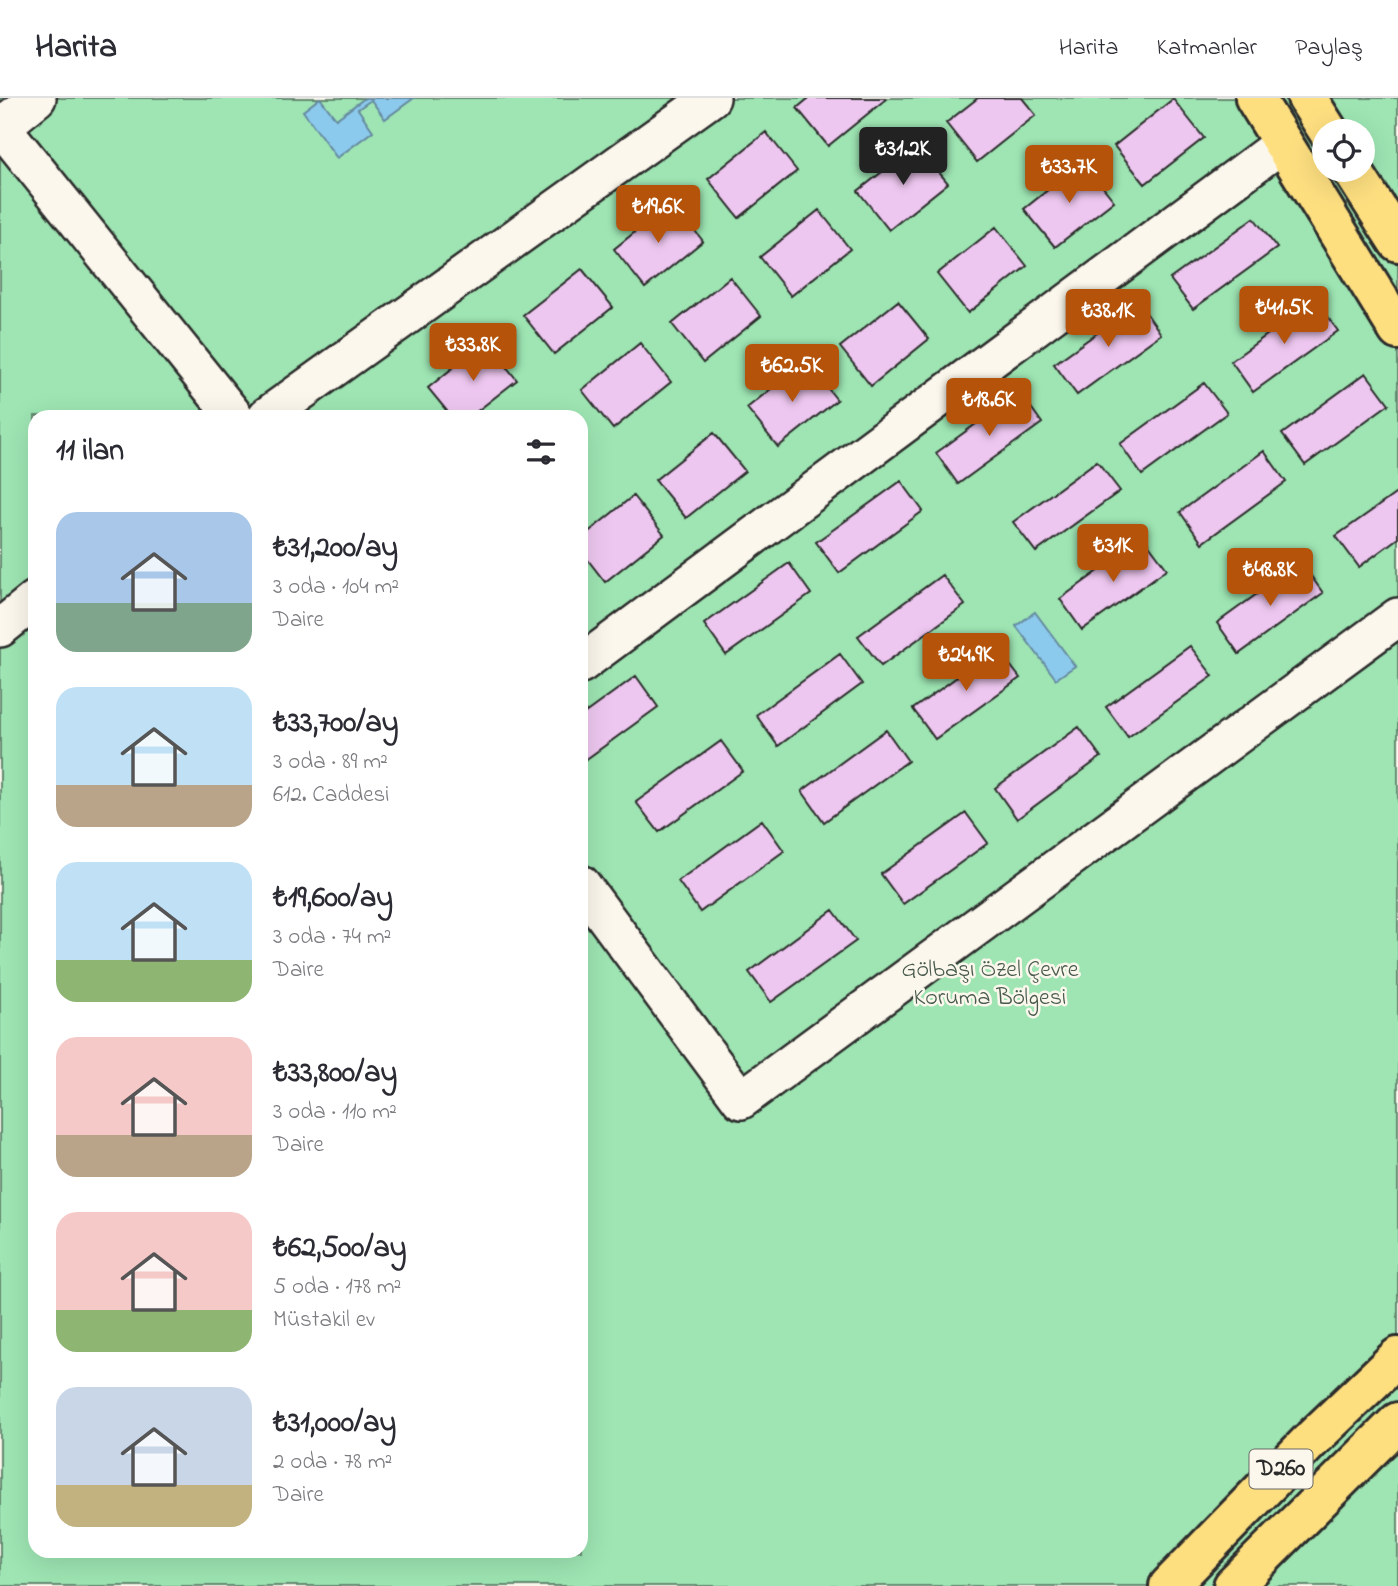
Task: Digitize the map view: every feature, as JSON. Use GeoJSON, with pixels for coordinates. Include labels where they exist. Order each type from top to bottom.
{"type":"FeatureCollection","features":[{"type":"Feature","properties":{"kind":"main road"},"geometry":{"type":"LineString","coordinates":[[1255,98],[1398,330]]}},
{"type":"Feature","properties":{"kind":"main road"},"geometry":{"type":"LineString","coordinates":[[1307,98],[1320,119]]}},
{"type":"Feature","properties":{"kind":"main road"},"geometry":{"type":"LineString","coordinates":[[1360,182],[1398,242]]}},
{"type":"Feature","properties":{"kind":"main road","name":"D260"},"geometry":{"type":"LineString","coordinates":[[1169,1586],[1313,1438],[1398,1357]]}},
{"type":"Feature","properties":{"kind":"main road","name":"D260"},"geometry":{"type":"LineString","coordinates":[[1233,1586],[1398,1422]]}},
{"type":"Feature","properties":{"kind":"street"},"geometry":{"type":"LineString","coordinates":[[37,98],[1,126],[229,410]]}},
{"type":"Feature","properties":{"kind":"street"},"geometry":{"type":"LineString","coordinates":[[275,410],[711,98]]}},
{"type":"Feature","properties":{"kind":"street"},"geometry":{"type":"LineString","coordinates":[[588,659],[1283,143]]}},
{"type":"Feature","properties":{"kind":"street"},"geometry":{"type":"LineString","coordinates":[[0,628],[28,606]]}},
{"type":"Feature","properties":{"kind":"street"},"geometry":{"type":"LineString","coordinates":[[588,893],[741,1100],[1398,617]]}},
{"type":"Feature","properties":{"kind":"green space","name":"Gölbaşı Özel Çevre Koruma Bölgesi"},"geometry":{"type":"Polygon","coordinates":[[[0,98],[1398,98],[1398,1586],[0,1586],[0,98]]]}},
{"type":"Feature","properties":{"kind":"water"},"geometry":{"type":"Polygon","coordinates":[[[320,98],[336,119],[365,98],[414,98],[385,119],[371,100],[358,109],[373,131],[337,158],[303,111],[320,98]]]}},
{"type":"Feature","properties":{"kind":"water"},"geometry":{"type":"Polygon","coordinates":[[[1035,612],[1075,666],[1056,679],[1016,626],[1035,612]]]}},
{"type":"Feature","properties":{"kind":"building"},"geometry":{"type":"Polygon","coordinates":[[[809,98],[886,99],[828,146],[797,108],[809,98]]]}},
{"type":"Feature","properties":{"kind":"building"},"geometry":{"type":"Polygon","coordinates":[[[978,98],[1022,98],[1036,115],[977,162],[946,123],[978,98]]]}},
{"type":"Feature","properties":{"kind":"building"},"geometry":{"type":"Polygon","coordinates":[[[1173,99],[1204,138],[1145,184],[1114,146],[1173,99]]]}},
{"type":"Feature","properties":{"kind":"building"},"geometry":{"type":"Polygon","coordinates":[[[766,132],[797,171],[739,218],[708,179],[766,132]]]}},
{"type":"Feature","properties":{"kind":"building"},"geometry":{"type":"Polygon","coordinates":[[[916,145],[948,183],[889,230],[858,191],[916,145]]]}},
{"type":"Feature","properties":{"kind":"building"},"geometry":{"type":"Polygon","coordinates":[[[1083,162],[1114,201],[1055,247],[1024,209],[1083,162]]]}},
{"type":"Feature","properties":{"kind":"building"},"geometry":{"type":"Polygon","coordinates":[[[672,202],[703,241],[645,288],[614,249],[672,202]]]}},
{"type":"Feature","properties":{"kind":"building"},"geometry":{"type":"Polygon","coordinates":[[[819,210],[850,249],[791,296],[760,257],[819,210]]]}},
{"type":"Feature","properties":{"kind":"building"},"geometry":{"type":"Polygon","coordinates":[[[1254,218],[1277,248],[1193,309],[1170,279],[1254,218]]]}},
{"type":"Feature","properties":{"kind":"building"},"geometry":{"type":"Polygon","coordinates":[[[996,227],[1027,266],[968,313],[937,274],[996,227]]]}},
{"type":"Feature","properties":{"kind":"building"},"geometry":{"type":"Polygon","coordinates":[[[582,269],[613,307],[554,354],[523,315],[582,269]]]}},
{"type":"Feature","properties":{"kind":"building"},"geometry":{"type":"Polygon","coordinates":[[[730,277],[761,316],[703,363],[672,324],[730,277]]]}},
{"type":"Feature","properties":{"kind":"building"},"geometry":{"type":"Polygon","coordinates":[[[1315,300],[1338,331],[1253,392],[1231,361],[1315,300]]]}},
{"type":"Feature","properties":{"kind":"building"},"geometry":{"type":"Polygon","coordinates":[[[898,301],[929,339],[871,386],[840,347],[898,301]]]}},
{"type":"Feature","properties":{"kind":"building"},"geometry":{"type":"Polygon","coordinates":[[[1139,303],[1161,334],[1077,395],[1054,364],[1139,303]]]}},
{"type":"Feature","properties":{"kind":"building"},"geometry":{"type":"Polygon","coordinates":[[[486,341],[517,380],[479,410],[446,410],[428,388],[486,341]]]}},
{"type":"Feature","properties":{"kind":"building"},"geometry":{"type":"Polygon","coordinates":[[[640,343],[671,382],[613,429],[582,390],[640,343]]]}},
{"type":"Feature","properties":{"kind":"building"},"geometry":{"type":"Polygon","coordinates":[[[806,361],[837,400],[778,447],[747,408],[806,361]]]}},
{"type":"Feature","properties":{"kind":"building"},"geometry":{"type":"Polygon","coordinates":[[[1366,373],[1389,404],[1305,465],[1282,434],[1366,373]]]}},
{"type":"Feature","properties":{"kind":"building"},"geometry":{"type":"Polygon","coordinates":[[[1204,383],[1227,413],[1142,475],[1120,444],[1204,383]]]}},
{"type":"Feature","properties":{"kind":"building"},"geometry":{"type":"Polygon","coordinates":[[[1020,392],[1042,423],[958,484],[936,453],[1020,392]]]}},
{"type":"Feature","properties":{"kind":"building"},"geometry":{"type":"Polygon","coordinates":[[[714,433],[745,471],[686,518],[655,480],[714,433]]]}},
{"type":"Feature","properties":{"kind":"building"},"geometry":{"type":"Polygon","coordinates":[[[1264,451],[1286,482],[1202,543],[1180,512],[1264,451]]]}},
{"type":"Feature","properties":{"kind":"building"},"geometry":{"type":"Polygon","coordinates":[[[1097,461],[1120,491],[1036,552],[1013,522],[1097,461]]]}},
{"type":"Feature","properties":{"kind":"building"},"geometry":{"type":"Polygon","coordinates":[[[901,481],[923,511],[839,573],[816,542],[901,481]]]}},
{"type":"Feature","properties":{"kind":"building"},"geometry":{"type":"Polygon","coordinates":[[[1398,492],[1398,538],[1359,567],[1336,536],[1398,492]]]}},
{"type":"Feature","properties":{"kind":"building"},"geometry":{"type":"Polygon","coordinates":[[[633,496],[664,535],[605,582],[588,560],[588,532],[633,496]]]}},
{"type":"Feature","properties":{"kind":"building"},"geometry":{"type":"Polygon","coordinates":[[[1144,538],[1167,569],[1082,630],[1060,599],[1144,538]]]}},
{"type":"Feature","properties":{"kind":"building"},"geometry":{"type":"Polygon","coordinates":[[[1301,562],[1323,593],[1239,654],[1217,623],[1301,562]]]}},
{"type":"Feature","properties":{"kind":"building"},"geometry":{"type":"Polygon","coordinates":[[[789,563],[811,594],[726,655],[704,624],[789,563]]]}},
{"type":"Feature","properties":{"kind":"building"},"geometry":{"type":"Polygon","coordinates":[[[942,575],[965,605],[881,666],[858,636],[942,575]]]}},
{"type":"Feature","properties":{"kind":"building"},"geometry":{"type":"Polygon","coordinates":[[[1190,646],[1213,676],[1128,737],[1106,707],[1190,646]]]}},
{"type":"Feature","properties":{"kind":"building"},"geometry":{"type":"Polygon","coordinates":[[[997,648],[1020,678],[935,739],[913,709],[997,648]]]}},
{"type":"Feature","properties":{"kind":"building"},"geometry":{"type":"Polygon","coordinates":[[[840,654],[862,684],[778,746],[756,715],[840,654]]]}},
{"type":"Feature","properties":{"kind":"building"},"geometry":{"type":"Polygon","coordinates":[[[636,676],[658,707],[588,758],[588,711],[636,676]]]}},
{"type":"Feature","properties":{"kind":"building"},"geometry":{"type":"Polygon","coordinates":[[[1079,727],[1101,757],[1017,819],[995,788],[1079,727]]]}},
{"type":"Feature","properties":{"kind":"building"},"geometry":{"type":"Polygon","coordinates":[[[886,730],[908,761],[824,822],[802,791],[886,730]]]}},
{"type":"Feature","properties":{"kind":"building"},"geometry":{"type":"Polygon","coordinates":[[[721,741],[743,771],[659,832],[636,802],[721,741]]]}},
{"type":"Feature","properties":{"kind":"building"},"geometry":{"type":"Polygon","coordinates":[[[966,813],[988,843],[903,904],[881,874],[966,813]]]}},
{"type":"Feature","properties":{"kind":"building"},"geometry":{"type":"Polygon","coordinates":[[[762,820],[784,851],[700,912],[678,881],[762,820]]]}},
{"type":"Feature","properties":{"kind":"building"},"geometry":{"type":"Polygon","coordinates":[[[833,910],[856,941],[771,1002],[749,972],[833,910]]]}}]}
